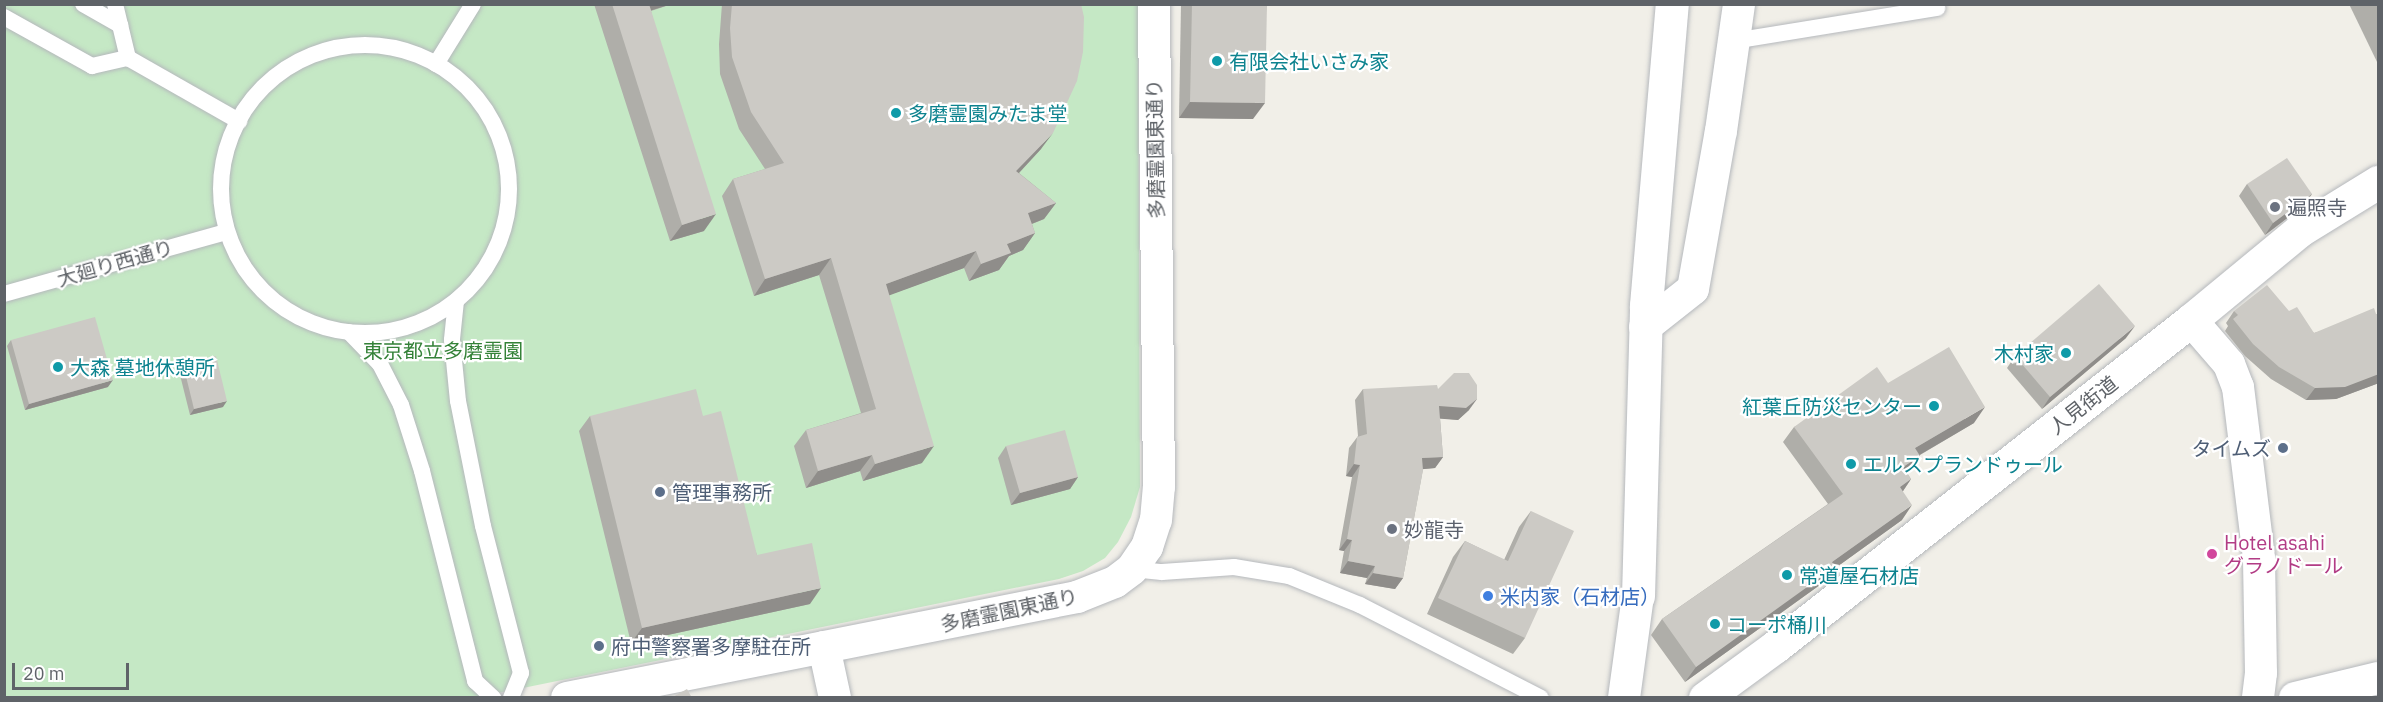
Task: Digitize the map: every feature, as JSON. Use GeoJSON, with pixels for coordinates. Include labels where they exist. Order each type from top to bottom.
{"type":"FeatureCollection","features":[{"type":"Feature","properties":{"kind":"main road"},"geometry":{"type":"LineString","coordinates":[[1638,596],[1645,327],[1672,4]]}},
{"type":"Feature","properties":{"kind":"main road","name":"人見街道"},"geometry":{"type":"LineString","coordinates":[[1706,698],[1776,646],[2191,320],[2300,230],[2379,182]]}},
{"type":"Feature","properties":{"kind":"street","name":"多磨霊園東通り"},"geometry":{"type":"LineString","coordinates":[[567,698],[1077,597],[1115,582],[1132,569],[1147,547],[1156,520],[1158,487],[1154,4]]}},
{"type":"Feature","properties":{"kind":"street"},"geometry":{"type":"LineString","coordinates":[[1645,327],[1693,289],[1721,130],[1738,4]]}},
{"type":"Feature","properties":{"kind":"street"},"geometry":{"type":"LineString","coordinates":[[2191,320],[2229,364],[2238,387],[2259,559],[2261,673],[2258,698]]}},
{"type":"Feature","properties":{"kind":"street"},"geometry":{"type":"LineString","coordinates":[[1624,698],[1638,596]]}},
{"type":"Feature","properties":{"kind":"street"},"geometry":{"type":"LineString","coordinates":[[824,647],[835,698]]}},
{"type":"Feature","properties":{"kind":"street"},"geometry":{"type":"LineString","coordinates":[[2295,698],[2379,678]]}},
{"type":"Feature","properties":{"kind":"lane"},"geometry":{"type":"LineString","coordinates":[[83,4],[120,25]]}},
{"type":"Feature","properties":{"kind":"lane"},"geometry":{"type":"LineString","coordinates":[[115,4],[128,58]]}},
{"type":"Feature","properties":{"kind":"lane"},"geometry":{"type":"LineString","coordinates":[[436,64],[473,4]]}},
{"type":"Feature","properties":{"kind":"lane"},"geometry":{"type":"LineString","coordinates":[[1734,41],[1937,8]]}},
{"type":"Feature","properties":{"kind":"lane"},"geometry":{"type":"LineString","coordinates":[[4,17],[92,66],[128,58],[239,121]]}},
{"type":"Feature","properties":{"kind":"lane"},"geometry":{"type":"LineString","coordinates":[[380,45],[407,51],[436,64],[457,77],[477,97],[493,121],[503,147],[509,175],[509,203],[503,231],[492,257],[476,281],[456,301],[432,316],[406,327],[378,332],[348,332],[322,327],[296,316],[273,301],[253,281],[237,257],[226,232],[220,203],[221,175],[226,147],[239,121],[254,97],[273,77],[297,61],[324,50],[380,45]]}},
{"type":"Feature","properties":{"kind":"lane","name":"大廻り西通り"},"geometry":{"type":"LineString","coordinates":[[4,294],[226,232]]}},
{"type":"Feature","properties":{"kind":"lane"},"geometry":{"type":"LineString","coordinates":[[456,301],[452,340],[458,401],[483,526],[521,673],[512,698]]}},
{"type":"Feature","properties":{"kind":"lane"},"geometry":{"type":"LineString","coordinates":[[348,332],[380,364],[401,405],[425,483],[475,681],[493,698]]}},
{"type":"Feature","properties":{"kind":"lane"},"geometry":{"type":"LineString","coordinates":[[1132,569],[1162,572],[1234,567],[1289,576],[1360,605],[1541,698]]}},
{"type":"Feature","properties":{"kind":"green space","name":"東京都立多磨霊園"},"geometry":{"type":"Polygon","coordinates":[[[4,5],[1138,5],[1140,487],[1131,517],[1118,542],[1105,558],[1083,571],[1059,579],[478,697],[5,697],[4,5]]]}},
{"type":"Feature","properties":{"kind":"building"},"geometry":{"type":"Polygon","coordinates":[[[612,4],[649,4],[716,214],[682,225],[612,4]]]}},
{"type":"Feature","properties":{"kind":"building","name":"多磨霊園みたま堂"},"geometry":{"type":"Polygon","coordinates":[[[732,4],[1081,4],[1084,17],[1083,52],[1077,81],[1053,133],[1016,171],[1056,203],[1028,213],[1035,233],[1007,244],[1011,253],[981,264],[976,251],[886,284],[934,446],[875,464],[872,455],[818,471],[806,430],[876,409],[831,258],[765,279],[733,179],[784,163],[751,112],[732,57],[730,28],[732,4]]]}},
{"type":"Feature","properties":{"kind":"building","name":"有限会社いさみ家"},"geometry":{"type":"Polygon","coordinates":[[[1192,4],[1267,4],[1265,103],[1190,102],[1192,4]]]}},
{"type":"Feature","properties":{"kind":"building"},"geometry":{"type":"Polygon","coordinates":[[[2287,158],[2312,194],[2273,223],[2247,184],[2287,158]]]}},
{"type":"Feature","properties":{"kind":"building","name":"木村家"},"geometry":{"type":"Polygon","coordinates":[[[2099,284],[2135,326],[2050,397],[2015,356],[2099,284]]]}},
{"type":"Feature","properties":{"kind":"building"},"geometry":{"type":"Polygon","coordinates":[[[2267,285],[2289,311],[2297,307],[2314,333],[2374,308],[2376,314],[2379,314],[2379,374],[2345,387],[2315,388],[2279,367],[2253,344],[2233,319],[2238,315],[2234,311],[2267,285]]]}},
{"type":"Feature","properties":{"kind":"building","name":"大森 墓地休憩所"},"geometry":{"type":"Polygon","coordinates":[[[95,317],[113,380],[29,404],[11,340],[95,317]]]}},
{"type":"Feature","properties":{"kind":"building"},"geometry":{"type":"Polygon","coordinates":[[[1949,347],[1985,407],[1915,448],[1920,456],[1903,467],[1911,479],[1900,487],[1912,505],[1832,562],[1835,567],[1696,667],[1662,619],[1843,494],[1794,427],[1877,367],[1888,383],[1949,347]]]}},
{"type":"Feature","properties":{"kind":"building"},"geometry":{"type":"Polygon","coordinates":[[[216,356],[227,401],[194,409],[183,364],[216,356]]]}},
{"type":"Feature","properties":{"kind":"building"},"geometry":{"type":"Polygon","coordinates":[[[1454,373],[1469,373],[1477,385],[1477,399],[1466,408],[1439,406],[1443,457],[1422,458],[1423,470],[1403,578],[1373,573],[1375,566],[1348,561],[1352,540],[1347,539],[1360,465],[1354,464],[1357,437],[1367,434],[1363,389],[1437,385],[1438,389],[1454,373]]]}},
{"type":"Feature","properties":{"kind":"building"},"geometry":{"type":"Polygon","coordinates":[[[696,389],[703,416],[721,411],[757,555],[812,543],[821,588],[642,628],[590,416],[696,389]]]}},
{"type":"Feature","properties":{"kind":"building"},"geometry":{"type":"Polygon","coordinates":[[[1065,430],[1078,477],[1020,493],[1006,446],[1065,430]]]}},
{"type":"Feature","properties":{"kind":"building","name":"米内家（石材店）"},"geometry":{"type":"Polygon","coordinates":[[[1531,511],[1574,531],[1525,638],[1438,598],[1465,541],[1508,561],[1531,511]]]}},
{"type":"Feature","properties":{"kind":"building"},"geometry":{"type":"Polygon","coordinates":[[[687,689],[692,698],[671,698],[687,689]]]}},
{"type":"Feature","properties":{"kind":"place","name":"有限会社いさみ家"},"geometry":{"type":"Point","coordinates":[1217,61]}},
{"type":"Feature","properties":{"kind":"place","name":"多磨霊園みたま堂"},"geometry":{"type":"Point","coordinates":[896,113]}},
{"type":"Feature","properties":{"kind":"place","name":"遍照寺"},"geometry":{"type":"Point","coordinates":[2275,207]}},
{"type":"Feature","properties":{"kind":"place","name":"木村家"},"geometry":{"type":"Point","coordinates":[2066,353]}},
{"type":"Feature","properties":{"kind":"place","name":"大森 墓地休憩所"},"geometry":{"type":"Point","coordinates":[58,367]}},
{"type":"Feature","properties":{"kind":"place","name":"紅葉丘防災センター"},"geometry":{"type":"Point","coordinates":[1934,406]}},
{"type":"Feature","properties":{"kind":"place","name":"タイムズ"},"geometry":{"type":"Point","coordinates":[2283,448]}},
{"type":"Feature","properties":{"kind":"place","name":"エルスプランドゥール"},"geometry":{"type":"Point","coordinates":[1851,464]}},
{"type":"Feature","properties":{"kind":"place","name":"管理事務所"},"geometry":{"type":"Point","coordinates":[660,492]}},
{"type":"Feature","properties":{"kind":"place","name":"妙龍寺"},"geometry":{"type":"Point","coordinates":[1392,529]}},
{"type":"Feature","properties":{"kind":"place","name":"Hotel asahi グラノドール"},"geometry":{"type":"Point","coordinates":[2212,554]}},
{"type":"Feature","properties":{"kind":"place","name":"常道屋石材店"},"geometry":{"type":"Point","coordinates":[1787,575]}},
{"type":"Feature","properties":{"kind":"place","name":"米内家（石材店）"},"geometry":{"type":"Point","coordinates":[1488,596]}},
{"type":"Feature","properties":{"kind":"place","name":"コーポ桶川"},"geometry":{"type":"Point","coordinates":[1715,624]}},
{"type":"Feature","properties":{"kind":"place","name":"府中警察署多摩駐在所"},"geometry":{"type":"Point","coordinates":[599,646]}}]}
